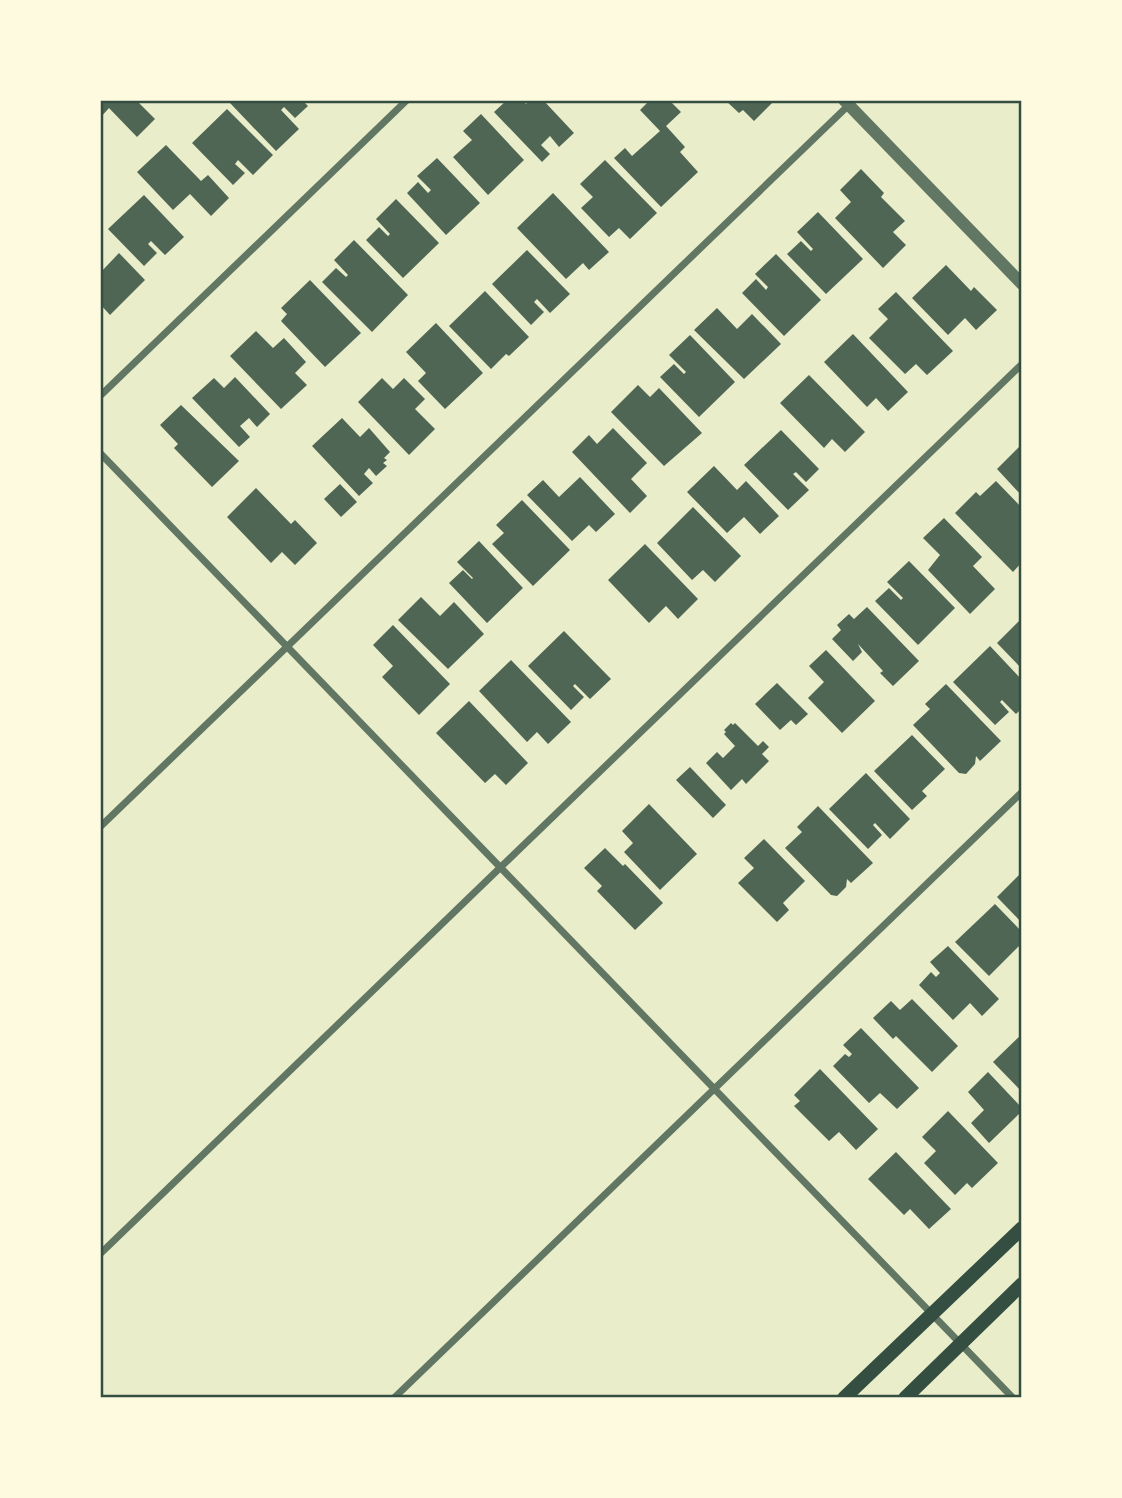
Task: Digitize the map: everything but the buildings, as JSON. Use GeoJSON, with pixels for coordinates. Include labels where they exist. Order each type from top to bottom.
{"type":"FeatureCollection","features":[{"type":"Feature","properties":{"kind":"main road"},"geometry":{"type":"LineString","coordinates":[[844,1398],[1022,1228]]}},
{"type":"Feature","properties":{"kind":"main road"},"geometry":{"type":"LineString","coordinates":[[905,1398],[1022,1284]]}},
{"type":"Feature","properties":{"kind":"street"},"geometry":{"type":"LineString","coordinates":[[100,396],[407,100]]}},
{"type":"Feature","properties":{"kind":"street"},"geometry":{"type":"LineString","coordinates":[[100,827],[849,101],[1022,284]]}},
{"type":"Feature","properties":{"kind":"street"},"geometry":{"type":"LineString","coordinates":[[100,1254],[1022,364]]}},
{"type":"Feature","properties":{"kind":"street"},"geometry":{"type":"LineString","coordinates":[[100,453],[1013,1398]]}},
{"type":"Feature","properties":{"kind":"street"},"geometry":{"type":"LineString","coordinates":[[394,1398],[1022,792]]}}]}
